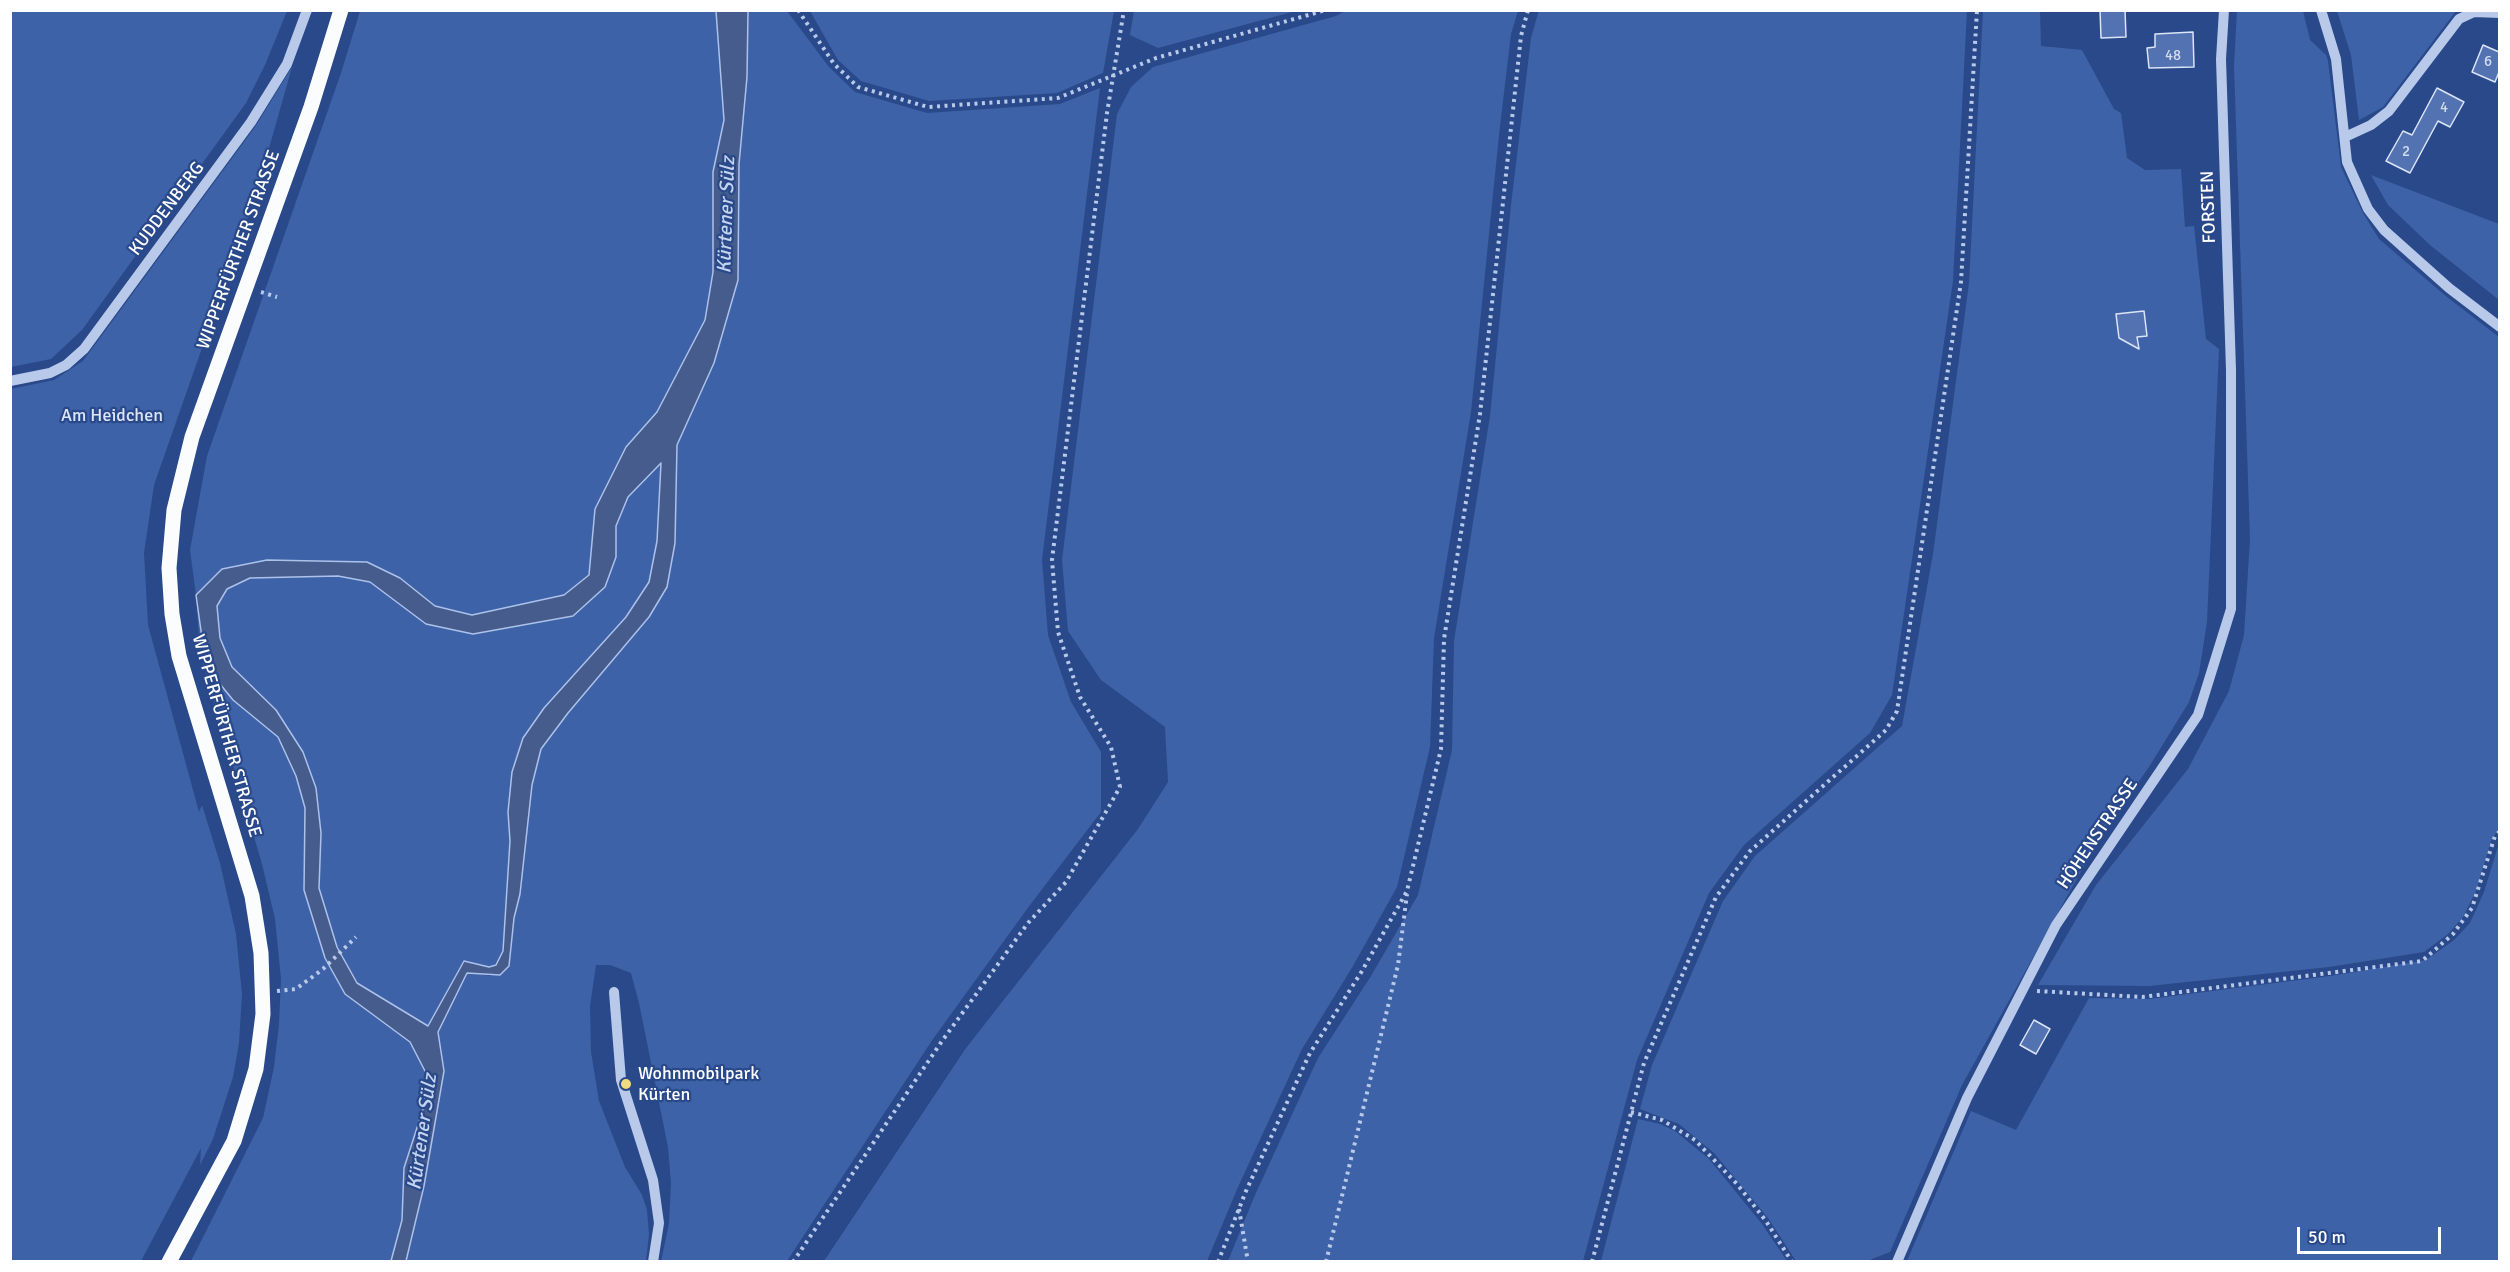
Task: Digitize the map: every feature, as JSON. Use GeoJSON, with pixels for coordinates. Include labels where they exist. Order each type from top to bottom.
{"type":"FeatureCollection","features":[{"type":"Feature","properties":{"kind":"main road","name":"WIPPERFÜRTHER STRASSE"},"geometry":{"type":"LineString","coordinates":[[169,1262],[234,1141],[256,1069],[263,1014],[261,953],[252,896],[179,656],[172,614],[170,557],[174,510],[192,437],[311,107],[341,10]]}},
{"type":"Feature","properties":{"kind":"street","name":"KUDDENBERG"},"geometry":{"type":"LineString","coordinates":[[10,381],[50,373],[66,365],[84,349],[251,122],[287,64],[307,10]]}},
{"type":"Feature","properties":{"kind":"street","name":"FORSTEN"},"geometry":{"type":"LineString","coordinates":[[2224,10],[2221,59],[2230,404]]}},
{"type":"Feature","properties":{"kind":"street"},"geometry":{"type":"LineString","coordinates":[[2321,10],[2336,59],[2347,162],[2368,209],[2384,230],[2499,327]]}},
{"type":"Feature","properties":{"kind":"street"},"geometry":{"type":"LineString","coordinates":[[2345,137],[2371,125],[2389,111],[2459,19],[2474,12],[2499,13]]}},
{"type":"Feature","properties":{"kind":"street","name":"HÖHENSTRASSE"},"geometry":{"type":"LineString","coordinates":[[1897,1262],[1967,1098],[2056,925],[2198,715],[2231,609],[2230,404]]}},
{"type":"Feature","properties":{"kind":"street"},"geometry":{"type":"LineString","coordinates":[[614,992],[621,1080],[653,1180],[659,1223],[653,1262]]}},
{"type":"Feature","properties":{"kind":"path"},"geometry":{"type":"LineString","coordinates":[[798,10],[834,64],[858,87],[928,107],[1058,98],[1156,58],[1326,10]]}},
{"type":"Feature","properties":{"kind":"path"},"geometry":{"type":"LineString","coordinates":[[793,1262],[942,1041],[1028,923],[1066,882],[1120,787],[1112,747],[1080,697],[1058,632],[1052,560],[1124,10]]}},
{"type":"Feature","properties":{"kind":"path"},"geometry":{"type":"LineString","coordinates":[[1326,1262],[1335,1216],[1398,965],[1407,891],[1441,749],[1444,639],[1480,414],[1521,36],[1528,10]]}},
{"type":"Feature","properties":{"kind":"path"},"geometry":{"type":"LineString","coordinates":[[1592,1262],[1644,1063],[1716,897],[1750,850],[1886,730],[1897,711],[1961,282],[1977,10]]}},
{"type":"Feature","properties":{"kind":"path"},"geometry":{"type":"LineString","coordinates":[[2021,990],[2142,997],[2422,961],[2453,934],[2472,908],[2492,845],[2499,831]]}},
{"type":"Feature","properties":{"kind":"path"},"geometry":{"type":"LineString","coordinates":[[1218,1262],[1239,1209],[1310,1053],[1362,971],[1407,891]]}},
{"type":"Feature","properties":{"kind":"path"},"geometry":{"type":"LineString","coordinates":[[262,992],[296,989],[323,969],[356,937]]}},
{"type":"Feature","properties":{"kind":"path"},"geometry":{"type":"LineString","coordinates":[[1631,1112],[1662,1120],[1677,1128],[1712,1156],[1766,1221],[1792,1262]]}},
{"type":"Feature","properties":{"kind":"path"},"geometry":{"type":"LineString","coordinates":[[1239,1209],[1248,1262]]}},
{"type":"Feature","properties":{"kind":"green space"},"geometry":{"type":"Polygon","coordinates":[[[1134,10],[1296,11],[1158,48],[1130,35],[1134,10]]]}},
{"type":"Feature","properties":{"kind":"green space"},"geometry":{"type":"Polygon","coordinates":[[[1539,10],[1967,11],[1953,281],[1892,695],[1870,733],[1744,845],[1709,893],[1637,1060],[1583,1261],[1228,1261],[1255,1195],[1318,1058],[1371,976],[1418,895],[1452,750],[1454,641],[1490,416],[1511,205],[1531,38],[1539,10]]]}},
{"type":"Feature","properties":{"kind":"green space"},"geometry":{"type":"Polygon","coordinates":[[[2337,10],[2456,11],[2383,107],[2359,120],[2351,55],[2337,10]]]}},
{"type":"Feature","properties":{"kind":"green space"},"geometry":{"type":"Polygon","coordinates":[[[10,11],[287,11],[265,65],[246,103],[82,330],[51,359],[11,367],[10,11]]]}},
{"type":"Feature","properties":{"kind":"green space"},"geometry":{"type":"Polygon","coordinates":[[[360,11],[716,11],[724,120],[713,172],[713,272],[705,320],[657,412],[626,447],[595,509],[589,575],[564,595],[472,615],[435,606],[400,578],[367,562],[267,560],[222,569],[196,595],[190,550],[207,456],[341,73],[360,11]]]}},
{"type":"Feature","properties":{"kind":"green space"},"geometry":{"type":"Polygon","coordinates":[[[748,11],[787,11],[829,67],[855,92],[927,113],[1060,104],[1100,88],[1042,560],[1048,635],[1071,702],[1101,752],[1101,812],[933,1039],[787,1261],[661,1261],[669,1224],[671,1183],[668,1147],[639,1003],[631,973],[610,965],[596,965],[590,1006],[591,1052],[599,1101],[625,1167],[642,1195],[647,1210],[649,1234],[646,1261],[406,1262],[424,1186],[444,1071],[438,1032],[467,973],[475,972],[490,976],[509,966],[514,918],[520,894],[532,785],[541,749],[568,713],[675,543],[677,445],[714,363],[738,280],[739,164],[747,77],[748,11]]]}},
{"type":"Feature","properties":{"kind":"green space"},"geometry":{"type":"Polygon","coordinates":[[[810,11],[1114,11],[1103,73],[1057,93],[929,101],[861,81],[838,60],[810,11]]]}},
{"type":"Feature","properties":{"kind":"green space"},"geometry":{"type":"Polygon","coordinates":[[[1345,11],[1518,11],[1511,34],[1499,135],[1471,412],[1434,638],[1430,747],[1397,887],[1353,966],[1302,1049],[1238,1187],[1207,1261],[824,1261],[966,1048],[1138,829],[1168,782],[1165,727],[1101,680],[1068,631],[1062,560],[1117,114],[1131,87],[1153,67],[1336,16],[1345,11]]]}},
{"type":"Feature","properties":{"kind":"green space"},"geometry":{"type":"Polygon","coordinates":[[[1983,11],[2040,11],[2041,46],[2082,50],[2114,109],[2121,113],[2127,158],[2145,170],[2181,169],[2185,227],[2194,226],[2206,339],[2219,349],[2207,622],[2199,673],[2189,702],[2149,767],[2103,832],[1962,1085],[1890,1252],[1867,1261],[1796,1261],[1768,1218],[1714,1153],[1679,1124],[1640,1109],[1652,1065],[1723,901],[1755,856],[1902,726],[1933,554],[1969,283],[1983,11]]]}},
{"type":"Feature","properties":{"kind":"green space"},"geometry":{"type":"Polygon","coordinates":[[[2237,11],[2303,11],[2310,40],[2326,55],[2328,61],[2341,167],[2363,213],[2379,239],[2447,297],[2499,337],[2499,828],[2491,841],[2476,891],[2463,917],[2448,934],[2424,952],[2329,967],[2149,986],[2038,985],[2096,885],[2188,769],[2229,691],[2244,635],[2250,539],[2234,66],[2237,11]]]}},
{"type":"Feature","properties":{"kind":"green space","name":"Am Heidchen"},"geometry":{"type":"Polygon","coordinates":[[[292,67],[257,191],[154,485],[144,553],[148,625],[199,812],[202,805],[220,863],[236,934],[242,994],[239,1043],[233,1077],[213,1139],[200,1165],[201,1148],[141,1261],[11,1261],[11,389],[54,380],[83,361],[255,127],[292,67]]]}},
{"type":"Feature","properties":{"kind":"green space"},"geometry":{"type":"Polygon","coordinates":[[[2371,175],[2499,224],[2499,300],[2430,245],[2388,205],[2371,175]]]}},
{"type":"Feature","properties":{"kind":"green space"},"geometry":{"type":"Polygon","coordinates":[[[661,462],[657,541],[649,582],[626,617],[544,708],[523,738],[508,812],[510,841],[503,951],[496,965],[489,967],[463,961],[428,1026],[357,983],[337,947],[319,888],[321,833],[316,788],[303,752],[276,710],[232,667],[220,638],[217,606],[227,589],[250,578],[338,576],[370,582],[426,624],[473,634],[573,616],[616,557],[616,526],[628,497],[661,462]]]}},
{"type":"Feature","properties":{"kind":"green space"},"geometry":{"type":"Polygon","coordinates":[[[196,595],[233,700],[278,737],[296,776],[305,808],[304,890],[345,994],[410,1042],[426,1073],[425,1103],[404,1168],[402,1220],[391,1261],[191,1261],[263,1118],[274,1067],[281,979],[275,919],[262,864],[200,654],[196,595]]]}},
{"type":"Feature","properties":{"kind":"green space"},"geometry":{"type":"Polygon","coordinates":[[[2499,843],[2499,1261],[1907,1261],[1971,1111],[2016,1130],[2089,998],[2149,999],[2330,976],[2426,960],[2454,940],[2470,923],[2484,892],[2499,843]]]}},
{"type":"Feature","properties":{"kind":"green space"},"geometry":{"type":"Polygon","coordinates":[[[1638,1119],[1660,1124],[1675,1131],[1709,1159],[1762,1224],[1787,1261],[1601,1261],[1638,1119]]]}},
{"type":"Feature","properties":{"kind":"water","name":"Kürtener Sülz"},"geometry":{"type":"Polygon","coordinates":[[[716,11],[748,11],[747,77],[739,164],[738,280],[714,363],[677,445],[675,543],[667,587],[649,617],[568,713],[541,749],[532,785],[520,894],[514,918],[509,966],[500,975],[467,973],[438,1032],[444,1071],[424,1186],[406,1261],[391,1261],[402,1220],[404,1168],[425,1103],[426,1073],[410,1042],[345,994],[325,958],[304,890],[305,808],[296,776],[278,737],[233,700],[220,684],[203,645],[196,595],[222,569],[267,560],[367,562],[400,578],[435,606],[472,615],[564,595],[589,575],[595,509],[626,447],[657,412],[705,320],[713,272],[713,172],[724,120],[716,11]],[[661,463],[628,497],[616,526],[616,557],[605,587],[573,616],[473,634],[426,624],[370,582],[338,576],[250,578],[227,589],[217,606],[220,638],[232,667],[276,710],[303,752],[316,788],[321,833],[319,888],[337,947],[357,983],[428,1026],[464,961],[489,967],[496,965],[503,951],[510,841],[508,812],[512,772],[523,738],[544,708],[626,617],[649,582],[657,541],[661,463]]]}},
{"type":"Feature","properties":{"kind":"building"},"geometry":{"type":"Polygon","coordinates":[[[2100,10],[2125,10],[2126,37],[2101,38],[2100,10]]]}},
{"type":"Feature","properties":{"kind":"building"},"geometry":{"type":"Polygon","coordinates":[[[2193,32],[2194,67],[2149,68],[2147,48],[2155,47],[2155,34],[2193,32]]]}},
{"type":"Feature","properties":{"kind":"building"},"geometry":{"type":"Polygon","coordinates":[[[2483,45],[2499,52],[2499,72],[2495,82],[2472,72],[2483,45]]]}},
{"type":"Feature","properties":{"kind":"building"},"geometry":{"type":"Polygon","coordinates":[[[2437,88],[2464,102],[2450,127],[2438,121],[2410,173],[2386,161],[2403,131],[2412,135],[2437,88]]]}},
{"type":"Feature","properties":{"kind":"building"},"geometry":{"type":"Polygon","coordinates":[[[2144,311],[2147,336],[2137,337],[2139,349],[2119,338],[2116,314],[2144,311]]]}},
{"type":"Feature","properties":{"kind":"building"},"geometry":{"type":"Polygon","coordinates":[[[2034,1020],[2050,1029],[2036,1054],[2020,1045],[2034,1020]]]}},
{"type":"Feature","properties":{"kind":"place","name":"Wohnmobilpark Kürten"},"geometry":{"type":"Point","coordinates":[626,1084]}}]}
